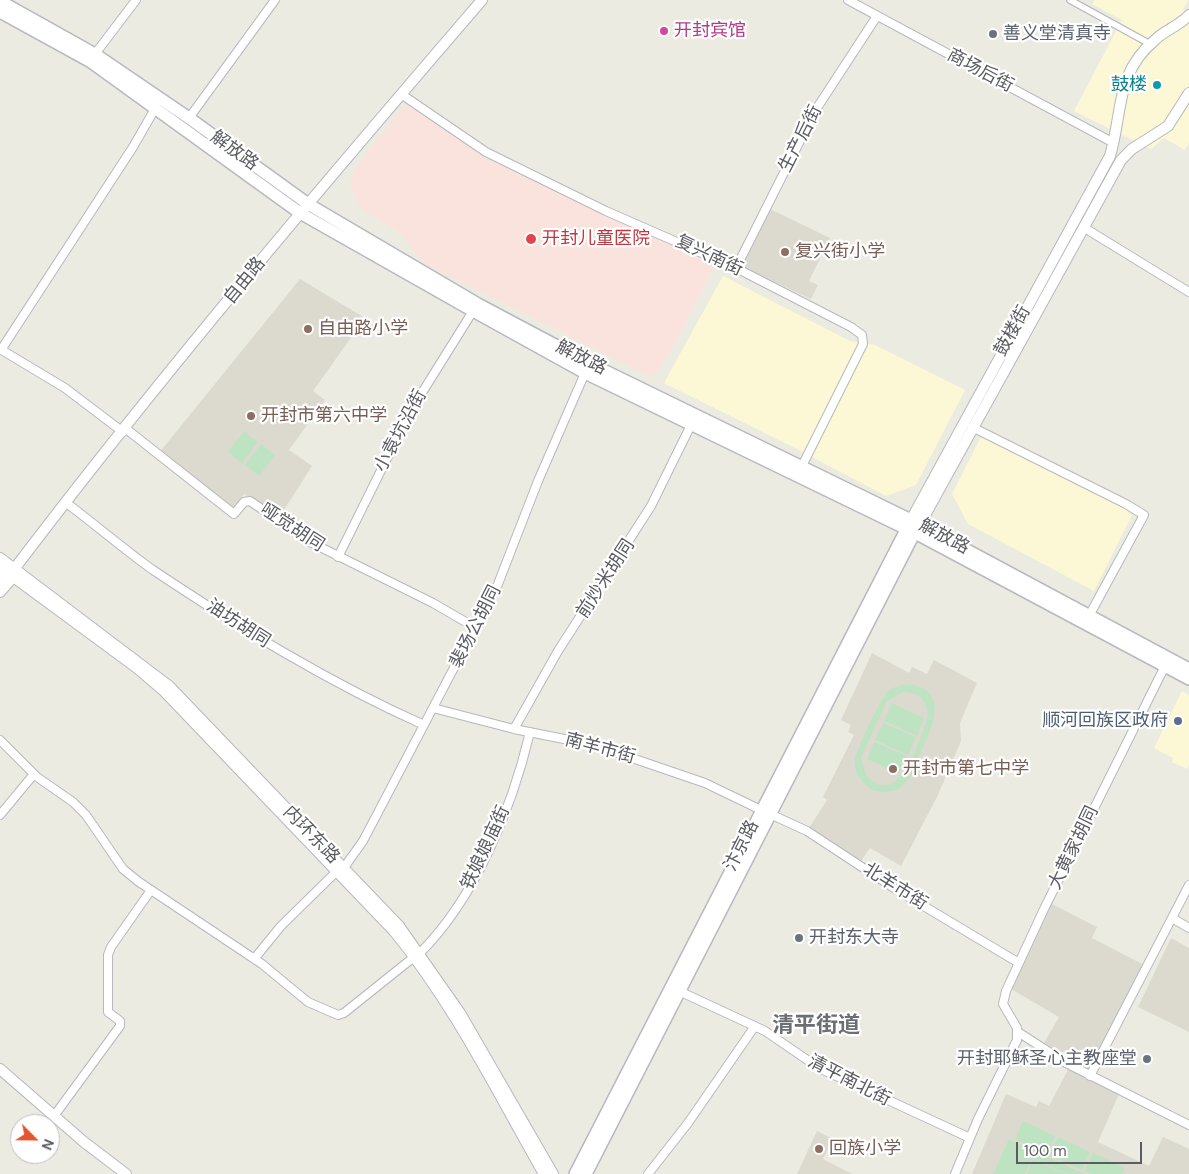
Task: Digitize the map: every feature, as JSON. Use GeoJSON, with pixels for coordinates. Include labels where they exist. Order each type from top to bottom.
{"type":"FeatureCollection","features":[{"type":"Feature","properties":{"kind":"main road","name":"解放路"},"geometry":{"type":"LineString","coordinates":[[0,1],[95,54],[189,118],[304,208],[565,350],[802,466],[1189,679]]}},
{"type":"Feature","properties":{"kind":"main road","name":"解放路"},"geometry":{"type":"LineString","coordinates":[[0,12],[90,62],[304,208],[473,311],[586,373],[691,425],[913,527],[1090,614],[1189,669]]}},
{"type":"Feature","properties":{"kind":"main road","name":"汴京路"},"geometry":{"type":"LineString","coordinates":[[575,1174],[913,527]]}},
{"type":"Feature","properties":{"kind":"main road","name":"汴京路"},"geometry":{"type":"LineString","coordinates":[[586,1174],[679,991],[765,812]]}},
{"type":"Feature","properties":{"kind":"street"},"geometry":{"type":"LineString","coordinates":[[95,54],[136,0]]}},
{"type":"Feature","properties":{"kind":"street"},"geometry":{"type":"LineString","coordinates":[[189,118],[275,0]]}},
{"type":"Feature","properties":{"kind":"street","name":"自由路"},"geometry":{"type":"LineString","coordinates":[[0,592],[7,573],[304,208],[482,0]]}},
{"type":"Feature","properties":{"kind":"street","name":"商场后街"},"geometry":{"type":"LineString","coordinates":[[848,0],[1112,142]]}},
{"type":"Feature","properties":{"kind":"street"},"geometry":{"type":"LineString","coordinates":[[1070,0],[1150,44]]}},
{"type":"Feature","properties":{"kind":"street","name":"鼓楼街"},"geometry":{"type":"LineString","coordinates":[[913,527],[1110,156],[1124,84],[1141,54],[1150,44],[1189,15]]}},
{"type":"Feature","properties":{"kind":"street","name":"生产后街"},"geometry":{"type":"LineString","coordinates":[[736,268],[814,111],[877,16]]}},
{"type":"Feature","properties":{"kind":"street","name":"鼓楼街"},"geometry":{"type":"LineString","coordinates":[[913,527],[972,427],[1115,169],[1132,149],[1168,126],[1189,93]]}},
{"type":"Feature","properties":{"kind":"street","name":"复兴南街"},"geometry":{"type":"LineString","coordinates":[[401,94],[486,152],[606,211],[736,268],[851,327],[862,335],[863,344],[802,466]]}},
{"type":"Feature","properties":{"kind":"street"},"geometry":{"type":"LineString","coordinates":[[124,430],[65,388],[0,350],[133,147],[156,107]]}},
{"type":"Feature","properties":{"kind":"street"},"geometry":{"type":"LineString","coordinates":[[1083,227],[1189,292]]}},
{"type":"Feature","properties":{"kind":"street","name":"小袁坑沿街"},"geometry":{"type":"LineString","coordinates":[[338,556],[410,412],[473,311]]}},
{"type":"Feature","properties":{"kind":"street","name":"裴场公胡同"},"geometry":{"type":"LineString","coordinates":[[254,959],[281,926],[340,870],[363,841],[498,584],[538,481],[586,373]]}},
{"type":"Feature","properties":{"kind":"street","name":"前炒米胡同"},"geometry":{"type":"LineString","coordinates":[[514,729],[558,651],[651,506],[691,425]]}},
{"type":"Feature","properties":{"kind":"street"},"geometry":{"type":"LineString","coordinates":[[972,427],[1144,515],[1090,614]]}},
{"type":"Feature","properties":{"kind":"street","name":"哑觉胡同"},"geometry":{"type":"LineString","coordinates":[[124,430],[234,514],[244,502],[250,501],[310,542],[433,603],[476,628]]}},
{"type":"Feature","properties":{"kind":"street","name":"油坊胡同"},"geometry":{"type":"LineString","coordinates":[[65,502],[152,568],[265,642],[339,684],[424,725]]}},
{"type":"Feature","properties":{"kind":"street","name":"内环东路"},"geometry":{"type":"LineString","coordinates":[[0,558],[7,573],[137,668],[164,691],[340,870],[399,926],[454,1016],[544,1174]]}},
{"type":"Feature","properties":{"kind":"street","name":"大黄家胡同"},"geometry":{"type":"LineString","coordinates":[[1018,1032],[1016,1024],[1002,1004],[1019,964],[1164,666]]}},
{"type":"Feature","properties":{"kind":"street","name":"南羊市街"},"geometry":{"type":"LineString","coordinates":[[433,708],[514,729],[594,745],[705,783],[765,812]]}},
{"type":"Feature","properties":{"kind":"street","name":"铁娘娘庙街"},"geometry":{"type":"LineString","coordinates":[[254,959],[308,1002],[338,1015],[344,1013],[417,955],[452,916],[469,887],[511,796],[521,768],[530,732]]}},
{"type":"Feature","properties":{"kind":"street"},"geometry":{"type":"LineString","coordinates":[[0,740],[34,774],[73,802],[86,816],[123,869],[254,959]]}},
{"type":"Feature","properties":{"kind":"street"},"geometry":{"type":"LineString","coordinates":[[0,815],[34,774]]}},
{"type":"Feature","properties":{"kind":"street","name":"北羊市街"},"geometry":{"type":"LineString","coordinates":[[765,812],[808,831],[897,890],[1019,964]]}},
{"type":"Feature","properties":{"kind":"street"},"geometry":{"type":"LineString","coordinates":[[1090,1076],[1189,884]]}},
{"type":"Feature","properties":{"kind":"street"},"geometry":{"type":"LineString","coordinates":[[55,1114],[120,1026],[120,1022],[108,1012],[108,955],[120,934],[151,890]]}},
{"type":"Feature","properties":{"kind":"street"},"geometry":{"type":"LineString","coordinates":[[1172,918],[1189,928]]}},
{"type":"Feature","properties":{"kind":"street","name":"内环东路"},"geometry":{"type":"LineString","coordinates":[[417,955],[460,1012],[553,1174]]}},
{"type":"Feature","properties":{"kind":"street","name":"清平南北街"},"geometry":{"type":"LineString","coordinates":[[679,991],[755,1026],[819,1068],[970,1138]]}},
{"type":"Feature","properties":{"kind":"street"},"geometry":{"type":"LineString","coordinates":[[648,1174],[688,1123],[755,1026]]}},
{"type":"Feature","properties":{"kind":"street"},"geometry":{"type":"LineString","coordinates":[[955,1174],[1018,1032],[1042,1050],[1189,1125]]}},
{"type":"Feature","properties":{"kind":"street"},"geometry":{"type":"LineString","coordinates":[[0,1069],[52,1114]]}},
{"type":"Feature","properties":{"kind":"street"},"geometry":{"type":"LineString","coordinates":[[60,1121],[126,1174]]}},
{"type":"Feature","properties":{"kind":"shaded area"},"geometry":{"type":"Polygon","coordinates":[[[1095,0],[1188,0],[1183,9],[1189,13],[1189,143],[1185,150],[1164,138],[1151,149],[1074,111],[1122,20],[1092,4],[1095,0]]]}},
{"type":"Feature","properties":{"kind":"shaded area","name":"开封儿童医院"},"geometry":{"type":"Polygon","coordinates":[[[403,107],[419,110],[485,156],[604,215],[677,246],[714,266],[679,336],[655,375],[648,376],[427,265],[397,231],[361,209],[350,181],[355,168],[403,107]]]}},
{"type":"Feature","properties":{"kind":"shaded area","name":"复兴街小学"},"geometry":{"type":"Polygon","coordinates":[[[768,208],[830,238],[809,281],[818,285],[811,299],[741,266],[768,208]]]}},
{"type":"Feature","properties":{"kind":"shaded area"},"geometry":{"type":"Polygon","coordinates":[[[723,276],[850,341],[875,345],[965,390],[916,485],[886,496],[799,450],[664,383],[723,276]]]}},
{"type":"Feature","properties":{"kind":"shaded area","name":"开封市第六中学"},"geometry":{"type":"Polygon","coordinates":[[[300,279],[365,318],[313,391],[325,400],[289,450],[312,466],[279,518],[244,494],[232,510],[159,453],[300,279]]]}},
{"type":"Feature","properties":{"kind":"shaded area"},"geometry":{"type":"Polygon","coordinates":[[[981,437],[1121,505],[1132,515],[1094,591],[968,524],[952,494],[981,437]]]}},
{"type":"Feature","properties":{"kind":"shaded area","name":"开封市第七中学"},"geometry":{"type":"Polygon","coordinates":[[[872,653],[909,673],[912,667],[927,674],[934,660],[977,683],[960,723],[961,741],[937,797],[901,866],[870,848],[861,861],[809,828],[827,800],[823,797],[854,735],[848,732],[851,725],[841,720],[872,653]]]}},
{"type":"Feature","properties":{"kind":"shaded area","name":"顺河回族区政府"},"geometry":{"type":"Polygon","coordinates":[[[1182,691],[1189,695],[1189,765],[1187,769],[1172,762],[1173,758],[1154,748],[1182,691]]]}},
{"type":"Feature","properties":{"kind":"shaded area"},"geometry":{"type":"Polygon","coordinates":[[[1050,903],[1097,927],[1092,938],[1144,965],[1089,1070],[1044,1043],[1059,1017],[1011,989],[1050,903]]]}},
{"type":"Feature","properties":{"kind":"shaded area"},"geometry":{"type":"Polygon","coordinates":[[[1171,938],[1189,948],[1189,1032],[1138,1007],[1171,938]]]}},
{"type":"Feature","properties":{"kind":"shaded area"},"geometry":{"type":"Polygon","coordinates":[[[1069,1068],[1119,1094],[1098,1142],[1149,1166],[1163,1137],[1189,1149],[1189,1174],[972,1174],[1006,1094],[1036,1107],[1039,1101],[1049,1106],[1069,1068]]]}},
{"type":"Feature","properties":{"kind":"shaded area","name":"回族小学"},"geometry":{"type":"Polygon","coordinates":[[[817,1131],[833,1139],[823,1159],[852,1174],[797,1174],[817,1131]]]}},
{"type":"Feature","properties":{"kind":"green space"},"geometry":{"type":"Polygon","coordinates":[[[244,431],[258,442],[242,463],[228,452],[244,431]]]}},
{"type":"Feature","properties":{"kind":"green space"},"geometry":{"type":"Polygon","coordinates":[[[261,444],[275,455],[259,476],[245,465],[261,444]]]}},
{"type":"Feature","properties":{"kind":"green space"},"geometry":{"type":"Polygon","coordinates":[[[908,684],[922,688],[930,694],[934,702],[933,722],[912,772],[904,784],[894,791],[877,791],[869,788],[860,779],[856,771],[855,758],[860,744],[887,692],[897,686],[908,684]],[[903,692],[887,701],[861,758],[866,775],[878,784],[888,785],[906,769],[927,720],[928,714],[925,704],[919,696],[903,692]]]}},
{"type":"Feature","properties":{"kind":"green space"},"geometry":{"type":"Polygon","coordinates":[[[892,703],[924,718],[917,736],[884,721],[892,703]]]}},
{"type":"Feature","properties":{"kind":"green space"},"geometry":{"type":"Polygon","coordinates":[[[883,723],[916,737],[908,755],[875,740],[883,723]]]}},
{"type":"Feature","properties":{"kind":"green space"},"geometry":{"type":"Polygon","coordinates":[[[874,742],[907,756],[899,774],[867,759],[874,742]]]}},
{"type":"Feature","properties":{"kind":"green space"},"geometry":{"type":"Polygon","coordinates":[[[1023,1121],[1055,1136],[1047,1154],[1015,1139],[1023,1121]]]}},
{"type":"Feature","properties":{"kind":"green space"},"geometry":{"type":"Polygon","coordinates":[[[1058,1137],[1090,1152],[1082,1170],[1049,1155],[1058,1137]]]}},
{"type":"Feature","properties":{"kind":"green space"},"geometry":{"type":"Polygon","coordinates":[[[1009,1139],[1085,1174],[1067,1174],[1033,1158],[1025,1174],[993,1174],[1009,1139]]]}},
{"type":"Feature","properties":{"kind":"green space"},"geometry":{"type":"Polygon","coordinates":[[[1093,1153],[1125,1168],[1122,1174],[1090,1174],[1084,1171],[1093,1153]]]}},
{"type":"Feature","properties":{"kind":"green space"},"geometry":{"type":"Polygon","coordinates":[[[1033,1159],[1065,1174],[1027,1174],[1033,1159]]]}},
{"type":"Feature","properties":{"kind":"place","name":"开封宾馆"},"geometry":{"type":"Point","coordinates":[664,31]}},
{"type":"Feature","properties":{"kind":"place","name":"善义堂清真寺"},"geometry":{"type":"Point","coordinates":[993,34]}},
{"type":"Feature","properties":{"kind":"place","name":"鼓楼"},"geometry":{"type":"Point","coordinates":[1157,85]}},
{"type":"Feature","properties":{"kind":"place","name":"开封儿童医院"},"geometry":{"type":"Point","coordinates":[531,239]}},
{"type":"Feature","properties":{"kind":"place","name":"复兴街小学"},"geometry":{"type":"Point","coordinates":[785,252]}},
{"type":"Feature","properties":{"kind":"place","name":"自由路小学"},"geometry":{"type":"Point","coordinates":[308,329]}},
{"type":"Feature","properties":{"kind":"place","name":"开封市第六中学"},"geometry":{"type":"Point","coordinates":[251,416]}},
{"type":"Feature","properties":{"kind":"place","name":"顺河回族区政府"},"geometry":{"type":"Point","coordinates":[1178,721]}},
{"type":"Feature","properties":{"kind":"place","name":"开封市第七中学"},"geometry":{"type":"Point","coordinates":[893,769]}},
{"type":"Feature","properties":{"kind":"place","name":"开封东大寺"},"geometry":{"type":"Point","coordinates":[799,938]}},
{"type":"Feature","properties":{"kind":"place","name":"开封耶稣圣心主教座堂"},"geometry":{"type":"Point","coordinates":[1147,1059]}},
{"type":"Feature","properties":{"kind":"place","name":"回族小学"},"geometry":{"type":"Point","coordinates":[819,1149]}},
{"type":"Feature","properties":{"kind":"district","name":"清平街道"},"geometry":{"type":"Point","coordinates":[816,1026]}}]}
